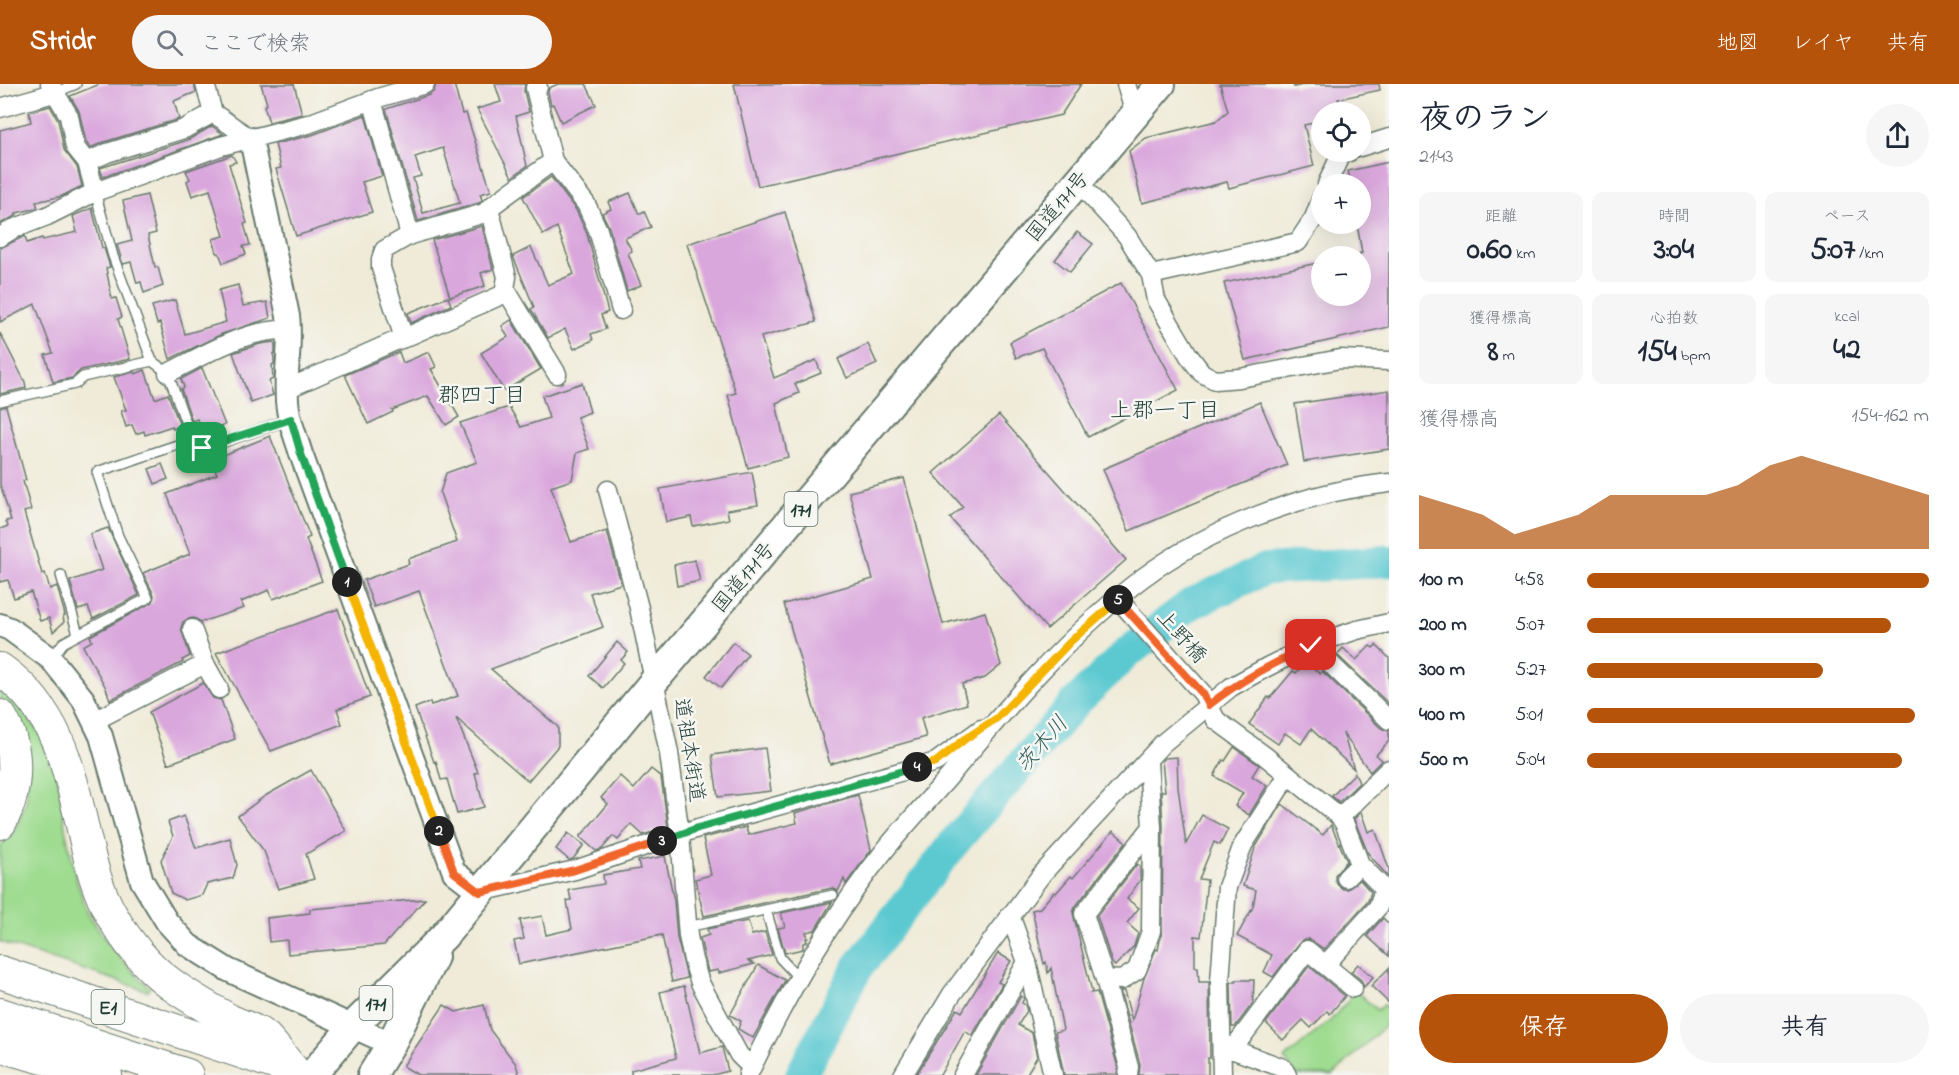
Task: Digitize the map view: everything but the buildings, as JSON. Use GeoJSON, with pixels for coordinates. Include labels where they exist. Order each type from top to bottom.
{"type":"FeatureCollection","features":[{"type":"Feature","properties":{"kind":"highway","name":"国道171号"},"geometry":{"type":"LineString","coordinates":[[303,1073],[444,936],[655,680],[1161,84]]}},
{"type":"Feature","properties":{"kind":"highway"},"geometry":{"type":"LineString","coordinates":[[0,669],[12,677],[31,696],[49,721],[62,747],[98,886],[110,913],[125,936],[144,960],[224,1032],[264,1036],[303,1073]]}},
{"type":"Feature","properties":{"kind":"highway"},"geometry":{"type":"LineString","coordinates":[[0,716],[11,744],[15,771],[11,797],[0,823]]}},
{"type":"Feature","properties":{"kind":"highway","name":"国道171号"},"geometry":{"type":"LineString","coordinates":[[372,1075],[391,1044],[444,936]]}},
{"type":"Feature","properties":{"kind":"highway","name":"E1"},"geometry":{"type":"LineString","coordinates":[[0,972],[224,1032]]}},
{"type":"Feature","properties":{"kind":"highway","name":"E1"},"geometry":{"type":"LineString","coordinates":[[0,1014],[187,1075]]}},
{"type":"Feature","properties":{"kind":"highway"},"geometry":{"type":"LineString","coordinates":[[0,1046],[106,1075]]}},
{"type":"Feature","properties":{"kind":"street"},"geometry":{"type":"LineString","coordinates":[[205,84],[213,113],[251,139],[289,330],[287,389],[291,419],[301,454],[454,872],[480,892],[575,870],[698,828],[936,762],[997,718]]}},
{"type":"Feature","properties":{"kind":"street"},"geometry":{"type":"LineString","coordinates":[[0,237],[95,192],[221,146],[308,124],[375,94],[425,84]]}},
{"type":"Feature","properties":{"kind":"street"},"geometry":{"type":"LineString","coordinates":[[536,84],[538,87],[535,88],[553,161],[586,204],[598,230],[621,310]]}},
{"type":"Feature","properties":{"kind":"street"},"geometry":{"type":"LineString","coordinates":[[1126,84],[1135,114]]}},
{"type":"Feature","properties":{"kind":"street"},"geometry":{"type":"LineString","coordinates":[[0,108],[52,88],[69,116],[75,147],[87,162],[95,192]]}},
{"type":"Feature","properties":{"kind":"street"},"geometry":{"type":"LineString","coordinates":[[375,94],[410,235]]}},
{"type":"Feature","properties":{"kind":"street"},"geometry":{"type":"LineString","coordinates":[[87,162],[107,153],[184,129],[213,113]]}},
{"type":"Feature","properties":{"kind":"street"},"geometry":{"type":"LineString","coordinates":[[1371,144],[1389,138]]}},
{"type":"Feature","properties":{"kind":"street"},"geometry":{"type":"LineString","coordinates":[[287,389],[504,294],[507,278],[488,212],[489,208],[553,161]]}},
{"type":"Feature","properties":{"kind":"street"},"geometry":{"type":"LineString","coordinates":[[1078,182],[1127,236],[1151,275],[1156,300],[1189,356],[1202,373],[1215,380],[1340,359],[1389,362]]}},
{"type":"Feature","properties":{"kind":"street"},"geometry":{"type":"LineString","coordinates":[[404,338],[381,268],[384,250],[410,235],[488,212]]}},
{"type":"Feature","properties":{"kind":"street"},"geometry":{"type":"LineString","coordinates":[[1151,275],[1298,242],[1311,222]]}},
{"type":"Feature","properties":{"kind":"street"},"geometry":{"type":"LineString","coordinates":[[506,290],[557,374]]}},
{"type":"Feature","properties":{"kind":"street"},"geometry":{"type":"LineString","coordinates":[[168,373],[233,341],[279,329],[289,330]]}},
{"type":"Feature","properties":{"kind":"street"},"geometry":{"type":"LineString","coordinates":[[750,1070],[798,978],[836,917],[886,850],[997,718],[1071,641],[1123,604],[1141,579],[1221,531],[1293,504],[1335,492],[1389,483]]}},
{"type":"Feature","properties":{"kind":"street","name":"道祖本街道"},"geometry":{"type":"LineString","coordinates":[[608,490],[639,608],[669,753],[680,835],[687,927],[693,960],[700,983],[750,1070]]}},
{"type":"Feature","properties":{"kind":"street","name":"上野橋"},"geometry":{"type":"LineString","coordinates":[[1123,604],[1206,699],[1216,720],[1340,817]]}},
{"type":"Feature","properties":{"kind":"street"},"geometry":{"type":"LineString","coordinates":[[903,1075],[952,994],[1042,874],[1206,699],[1311,645],[1389,622]]}},
{"type":"Feature","properties":{"kind":"street"},"geometry":{"type":"LineString","coordinates":[[0,625],[10,629],[51,658],[83,699],[101,736],[142,881],[168,922],[188,945],[228,970],[354,1025],[391,1044]]}},
{"type":"Feature","properties":{"kind":"street"},"geometry":{"type":"LineString","coordinates":[[192,629],[205,664],[219,689]]}},
{"type":"Feature","properties":{"kind":"street"},"geometry":{"type":"LineString","coordinates":[[1311,645],[1389,720]]}},
{"type":"Feature","properties":{"kind":"street"},"geometry":{"type":"LineString","coordinates":[[94,721],[205,664]]}},
{"type":"Feature","properties":{"kind":"street"},"geometry":{"type":"LineString","coordinates":[[1105,979],[1122,980],[1137,970],[1151,930],[1152,827],[1148,761]]}},
{"type":"Feature","properties":{"kind":"street"},"geometry":{"type":"LineString","coordinates":[[1325,965],[1378,907],[1386,892],[1360,864],[1340,817],[1389,769]]}},
{"type":"Feature","properties":{"kind":"street"},"geometry":{"type":"LineString","coordinates":[[1222,1075],[1227,1048],[1220,981],[1227,888],[1243,845],[1288,775]]}},
{"type":"Feature","properties":{"kind":"street"},"geometry":{"type":"LineString","coordinates":[[1128,1075],[1129,1067],[1105,979],[1084,914],[1152,827]]}},
{"type":"Feature","properties":{"kind":"street"},"geometry":{"type":"LineString","coordinates":[[1346,878],[1360,864]]}},
{"type":"Feature","properties":{"kind":"street"},"geometry":{"type":"LineString","coordinates":[[1010,915],[1028,962],[1053,1075]]}},
{"type":"Feature","properties":{"kind":"street"},"geometry":{"type":"LineString","coordinates":[[1227,1048],[1307,950],[1353,988]]}},
{"type":"Feature","properties":{"kind":"street"},"geometry":{"type":"LineString","coordinates":[[963,1075],[1028,962]]}},
{"type":"Feature","properties":{"kind":"street"},"geometry":{"type":"LineString","coordinates":[[1227,1048],[1283,1068],[1287,1075]]}},
{"type":"Feature","properties":{"kind":"lane"},"geometry":{"type":"LineString","coordinates":[[52,88],[76,84]]}},
{"type":"Feature","properties":{"kind":"lane"},"geometry":{"type":"LineString","coordinates":[[95,192],[113,256],[152,361],[168,373],[192,440],[202,448],[291,419]]}},
{"type":"Feature","properties":{"kind":"lane"},"geometry":{"type":"LineString","coordinates":[[0,401],[75,384],[83,377],[152,361]]}},
{"type":"Feature","properties":{"kind":"lane"},"geometry":{"type":"LineString","coordinates":[[51,658],[63,643],[148,598],[118,536],[97,472],[192,440]]}},
{"type":"Feature","properties":{"kind":"lane"},"geometry":{"type":"LineString","coordinates":[[61,575],[78,634]]}},
{"type":"Feature","properties":{"kind":"lane"},"geometry":{"type":"LineString","coordinates":[[687,927],[833,895]]}},
{"type":"Feature","properties":{"kind":"lane"},"geometry":{"type":"LineString","coordinates":[[766,910],[780,957],[798,978]]}},
{"type":"Feature","properties":{"kind":"green space"},"geometry":{"type":"Polygon","coordinates":[[[0,685],[41,735],[58,779],[66,833],[77,882],[88,913],[110,947],[150,987],[148,991],[0,942],[0,846],[15,830],[26,802],[29,766],[6,706],[0,698],[0,685]]]}},
{"type":"Feature","properties":{"kind":"green space"},"geometry":{"type":"Polygon","coordinates":[[[1356,991],[1377,1010],[1384,1005],[1389,1010],[1389,1022],[1333,1075],[1297,1075],[1284,1059],[1331,1020],[1356,991]]]}},
{"type":"Feature","properties":{"kind":"waterway","name":"茨木川"},"geometry":{"type":"LineString","coordinates":[[801,1075],[858,967],[957,839],[1076,702],[1126,654],[1191,604],[1266,569],[1389,561]]}},
{"type":"Feature","properties":{"kind":"district","name":"郡四丁目"},"geometry":{"type":"Point","coordinates":[482,394]}},
{"type":"Feature","properties":{"kind":"district","name":"上郡一丁目"},"geometry":{"type":"Point","coordinates":[1165,409]}},
{"type":"Feature","properties":{"kind":"route"},"geometry":{"type":"LineString","coordinates":[[202,448],[291,419],[301,454],[454,872],[480,892],[575,870],[698,828],[936,762],[997,718],[1071,641],[1118,599],[1203,694],[1209,705],[1231,687],[1311,645]]}}]}
